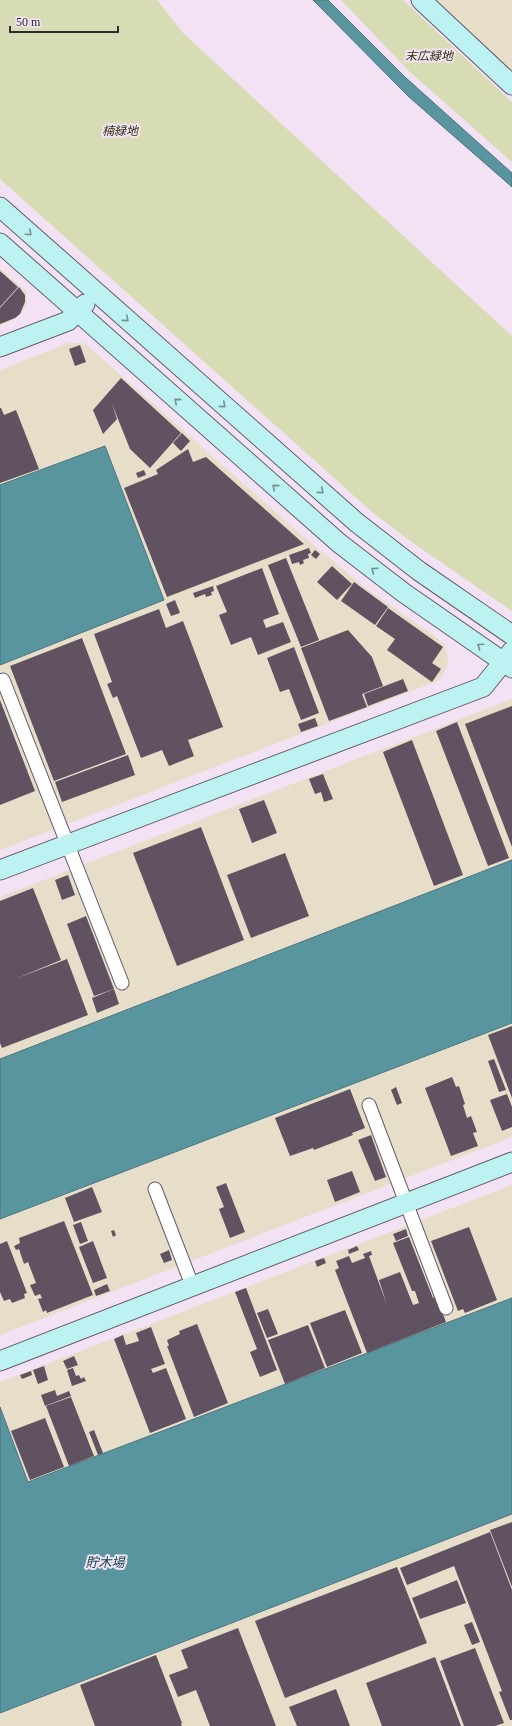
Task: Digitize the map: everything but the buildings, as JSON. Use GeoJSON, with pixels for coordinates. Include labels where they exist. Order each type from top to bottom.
{"type":"FeatureCollection","features":[{"type":"Feature","properties":{"kind":"street"},"geometry":{"type":"LineString","coordinates":[[421,0],[512,84]]}},
{"type":"Feature","properties":{"kind":"street"},"geometry":{"type":"LineString","coordinates":[[0,207],[356,522],[419,571],[512,635]]}},
{"type":"Feature","properties":{"kind":"street"},"geometry":{"type":"LineString","coordinates":[[0,243],[339,543],[404,593],[509,660],[483,687],[0,870]]}},
{"type":"Feature","properties":{"kind":"street"},"geometry":{"type":"LineString","coordinates":[[0,347],[68,321],[95,292]]}},
{"type":"Feature","properties":{"kind":"street"},"geometry":{"type":"LineString","coordinates":[[3,680],[122,983]]}},
{"type":"Feature","properties":{"kind":"street"},"geometry":{"type":"LineString","coordinates":[[369,1105],[446,1308]]}},
{"type":"Feature","properties":{"kind":"street"},"geometry":{"type":"LineString","coordinates":[[0,1361],[192,1285],[512,1162]]}},
{"type":"Feature","properties":{"kind":"street"},"geometry":{"type":"LineString","coordinates":[[155,1189],[192,1285]]}},
{"type":"Feature","properties":{"kind":"shaded area"},"geometry":{"type":"Polygon","coordinates":[[[436,0],[512,0],[512,71],[436,0]]]}},
{"type":"Feature","properties":{"kind":"shaded area"},"geometry":{"type":"Polygon","coordinates":[[[0,268],[26,292],[27,303],[21,314],[0,326],[0,268]]]}},
{"type":"Feature","properties":{"kind":"shaded area"},"geometry":{"type":"Polygon","coordinates":[[[69,343],[83,343],[90,348],[298,532],[367,589],[435,636],[446,647],[448,663],[442,677],[435,682],[0,850],[0,665],[164,600],[105,446],[0,485],[0,370],[69,343]]]}},
{"type":"Feature","properties":{"kind":"shaded area"},"geometry":{"type":"Polygon","coordinates":[[[512,699],[512,860],[0,1059],[0,897],[512,699]]]}},
{"type":"Feature","properties":{"kind":"shaded area"},"geometry":{"type":"Polygon","coordinates":[[[512,1023],[512,1137],[0,1335],[0,1219],[512,1023]]]}},
{"type":"Feature","properties":{"kind":"shaded area"},"geometry":{"type":"Polygon","coordinates":[[[512,1185],[512,1298],[28,1482],[0,1407],[0,1382],[512,1185]]]}},
{"type":"Feature","properties":{"kind":"shaded area"},"geometry":{"type":"Polygon","coordinates":[[[512,1514],[512,1726],[0,1726],[0,1713],[512,1514]]]}},
{"type":"Feature","properties":{"kind":"green space","name":"楠緑地"},"geometry":{"type":"Polygon","coordinates":[[[0,0],[157,0],[184,34],[512,336],[512,611],[413,543],[372,512],[0,179],[0,0]]]}},
{"type":"Feature","properties":{"kind":"green space","name":"末広緑地"},"geometry":{"type":"Polygon","coordinates":[[[341,0],[403,0],[512,102],[512,162],[409,71],[341,0]]]}},
{"type":"Feature","properties":{"kind":"water"},"geometry":{"type":"Polygon","coordinates":[[[313,0],[328,0],[405,77],[512,173],[512,187],[409,97],[313,0]]]}},
{"type":"Feature","properties":{"kind":"water"},"geometry":{"type":"Polygon","coordinates":[[[105,446],[164,600],[0,665],[0,485],[105,446]]]}},
{"type":"Feature","properties":{"kind":"water"},"geometry":{"type":"Polygon","coordinates":[[[512,860],[512,1023],[0,1219],[0,1059],[512,860]]]}},
{"type":"Feature","properties":{"kind":"water","name":"貯木場"},"geometry":{"type":"Polygon","coordinates":[[[512,1298],[512,1514],[0,1713],[0,1407],[28,1482],[512,1298]]]}}]}
